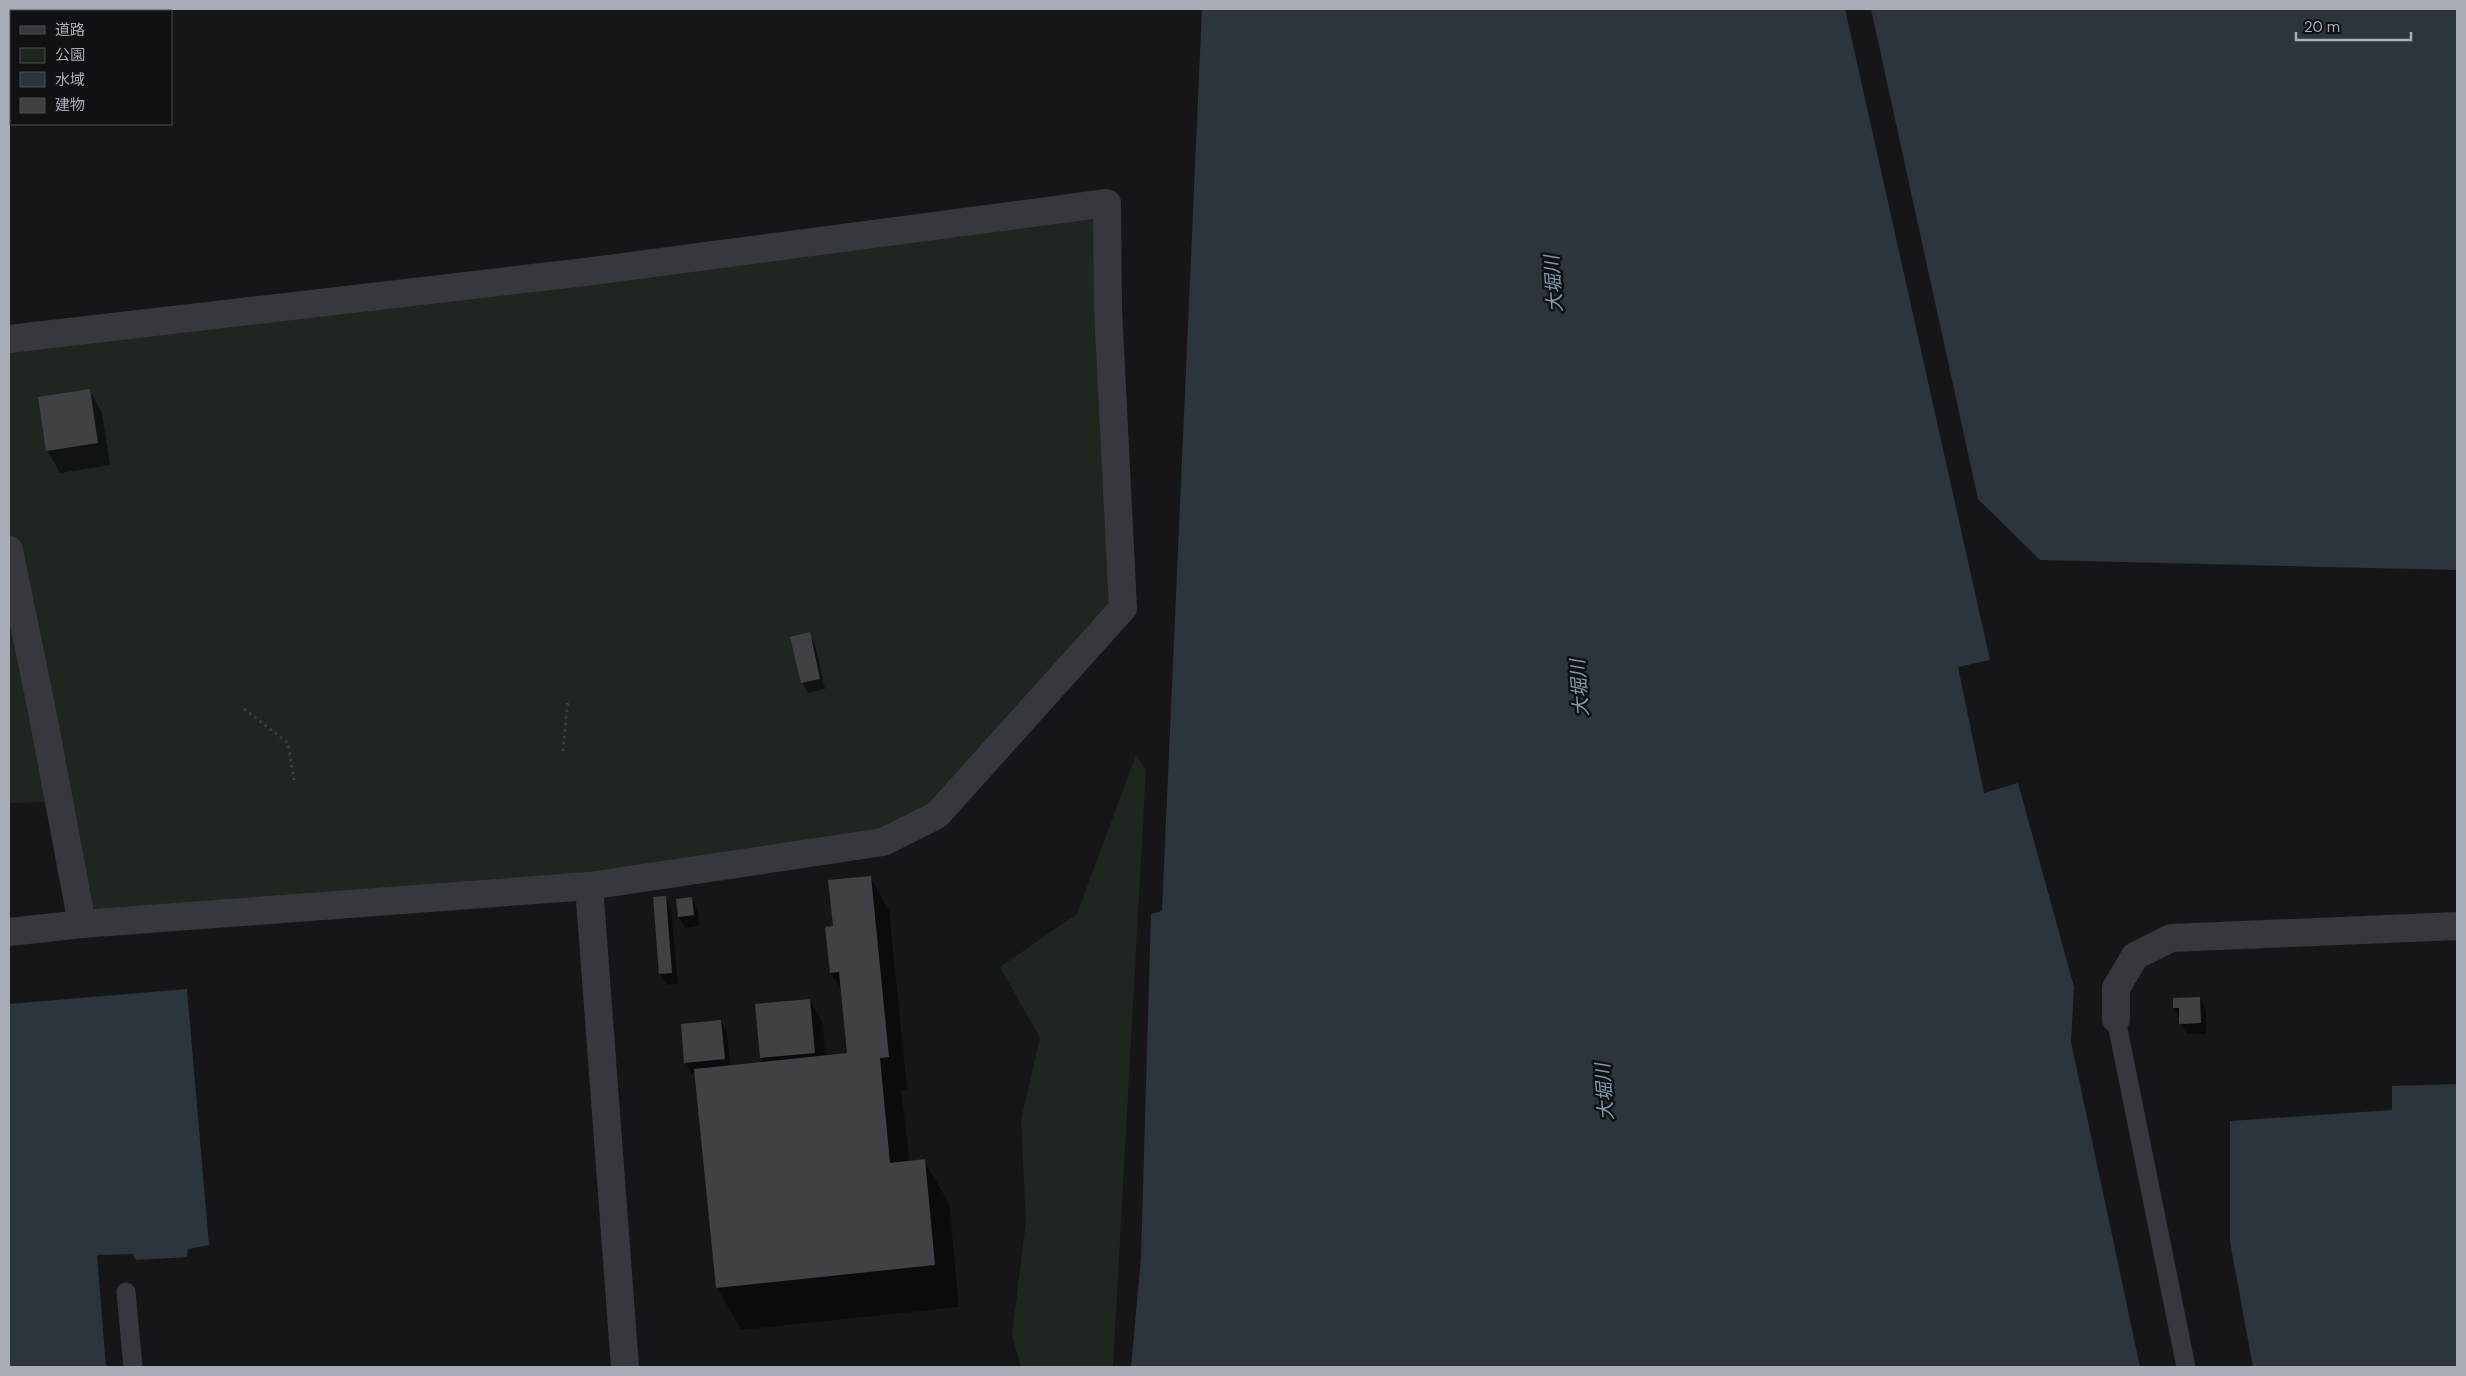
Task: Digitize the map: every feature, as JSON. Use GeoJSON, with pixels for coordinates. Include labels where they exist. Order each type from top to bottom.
{"type":"FeatureCollection","features":[{"type":"Feature","properties":{"kind":"street"},"geometry":{"type":"LineString","coordinates":[[9,339],[585,272],[1106,203],[1108,308],[1123,608],[937,815],[883,842],[589,886],[82,924],[9,932]]}},
{"type":"Feature","properties":{"kind":"street"},"geometry":{"type":"LineString","coordinates":[[9,550],[43,716],[82,924]]}},
{"type":"Feature","properties":{"kind":"street"},"geometry":{"type":"LineString","coordinates":[[589,886],[625,1367]]}},
{"type":"Feature","properties":{"kind":"street"},"geometry":{"type":"LineString","coordinates":[[2116,1019],[2116,988],[2135,956],[2171,938],[2457,926]]}},
{"type":"Feature","properties":{"kind":"lane"},"geometry":{"type":"LineString","coordinates":[[2116,1019],[2186,1367]]}},
{"type":"Feature","properties":{"kind":"lane"},"geometry":{"type":"LineString","coordinates":[[126,1292],[133,1367]]}},
{"type":"Feature","properties":{"kind":"path"},"geometry":{"type":"LineString","coordinates":[[563,751],[568,699]]}},
{"type":"Feature","properties":{"kind":"path"},"geometry":{"type":"LineString","coordinates":[[244,709],[288,743],[294,780]]}},
{"type":"Feature","properties":{"kind":"green space"},"geometry":{"type":"Polygon","coordinates":[[[1107,203],[1123,608],[937,815],[883,842],[82,924],[49,802],[9,803],[9,339],[1107,203]]]}},
{"type":"Feature","properties":{"kind":"green space"},"geometry":{"type":"Polygon","coordinates":[[[1136,755],[1146,770],[1113,1367],[1021,1367],[1012,1335],[1026,1221],[1021,1120],[1040,1038],[1000,967],[1077,914],[1136,755]]]}},
{"type":"Feature","properties":{"kind":"water","name":"大堀川"},"geometry":{"type":"Polygon","coordinates":[[[1202,9],[1845,9],[1990,660],[1958,667],[1984,793],[2018,783],[2074,987],[2071,1042],[2140,1367],[1131,1367],[1141,1258],[1151,914],[1162,911],[1202,9]]]}},
{"type":"Feature","properties":{"kind":"water"},"geometry":{"type":"Polygon","coordinates":[[[1871,9],[2457,9],[2457,570],[2040,560],[1978,499],[1871,9]]]}},
{"type":"Feature","properties":{"kind":"water"},"geometry":{"type":"Polygon","coordinates":[[[187,989],[209,1245],[188,1249],[187,1257],[136,1260],[133,1254],[97,1255],[106,1367],[9,1367],[9,1004],[187,989]]]}},
{"type":"Feature","properties":{"kind":"water"},"geometry":{"type":"Polygon","coordinates":[[[2457,1084],[2457,1367],[2253,1367],[2230,1242],[2230,1121],[2392,1110],[2392,1086],[2457,1084]]]}},
{"type":"Feature","properties":{"kind":"building"},"geometry":{"type":"Polygon","coordinates":[[[90,389],[98,443],[46,451],[38,397],[90,389]]]}},
{"type":"Feature","properties":{"kind":"building"},"geometry":{"type":"Polygon","coordinates":[[[810,632],[820,679],[801,683],[790,637],[810,632]]]}},
{"type":"Feature","properties":{"kind":"building"},"geometry":{"type":"Polygon","coordinates":[[[871,876],[889,1057],[880,1058],[890,1163],[925,1159],[935,1265],[716,1288],[694,1069],[847,1053],[839,972],[830,973],[825,927],[833,926],[828,880],[871,876]]]}},
{"type":"Feature","properties":{"kind":"building"},"geometry":{"type":"Polygon","coordinates":[[[666,896],[672,973],[659,974],[653,897],[666,896]]]}},
{"type":"Feature","properties":{"kind":"building"},"geometry":{"type":"Polygon","coordinates":[[[692,897],[694,915],[678,917],[676,899],[692,897]]]}},
{"type":"Feature","properties":{"kind":"building"},"geometry":{"type":"Polygon","coordinates":[[[2200,997],[2201,1023],[2179,1024],[2179,1008],[2173,1008],[2173,998],[2200,997]]]}},
{"type":"Feature","properties":{"kind":"building"},"geometry":{"type":"Polygon","coordinates":[[[810,999],[815,1053],[760,1058],[755,1004],[810,999]]]}},
{"type":"Feature","properties":{"kind":"building"},"geometry":{"type":"Polygon","coordinates":[[[721,1020],[725,1059],[684,1063],[681,1024],[721,1020]]]}}]}
